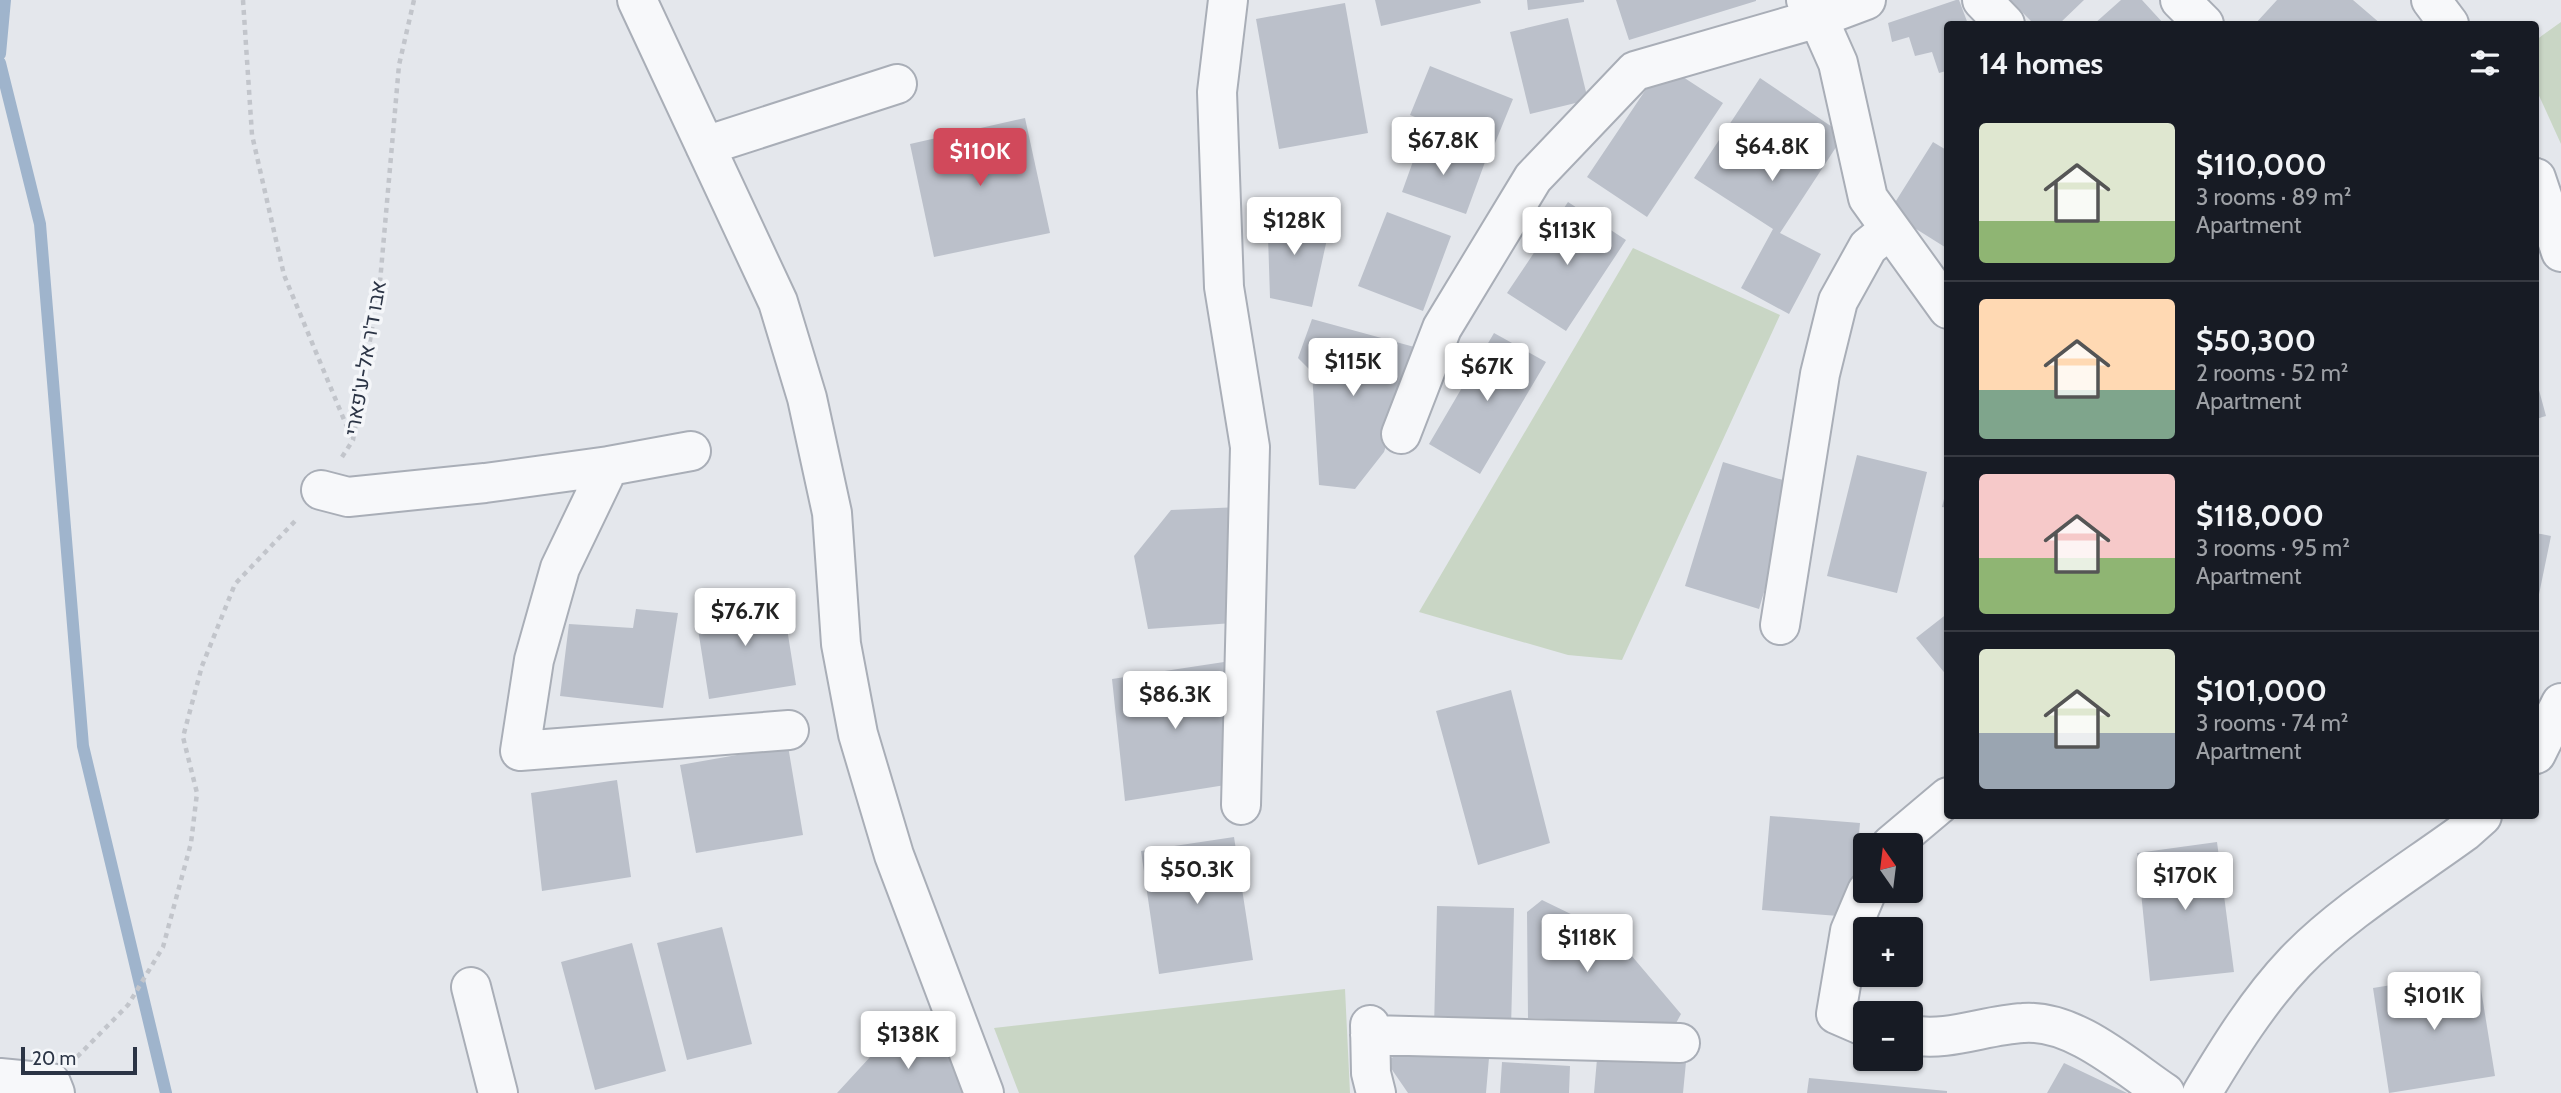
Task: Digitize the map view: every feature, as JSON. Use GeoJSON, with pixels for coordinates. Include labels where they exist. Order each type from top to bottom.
{"type":"FeatureCollection","features":[{"type":"Feature","properties":{"kind":"street"},"geometry":{"type":"LineString","coordinates":[[637,0],[778,302],[807,398],[832,513],[841,644],[858,734],[894,855],[984,1093]]}},
{"type":"Feature","properties":{"kind":"street"},"geometry":{"type":"LineString","coordinates":[[1228,0],[1217,92],[1224,286],[1250,447],[1241,805]]}},
{"type":"Feature","properties":{"kind":"street"},"geometry":{"type":"LineString","coordinates":[[1401,434],[1442,328],[1533,178],[1635,71],[1812,9],[1866,0]]}},
{"type":"Feature","properties":{"kind":"street"},"geometry":{"type":"LineString","coordinates":[[1982,0],[2002,21]]}},
{"type":"Feature","properties":{"kind":"street"},"geometry":{"type":"LineString","coordinates":[[2180,0],[2201,21]]}},
{"type":"Feature","properties":{"kind":"street"},"geometry":{"type":"LineString","coordinates":[[2431,0],[2447,21]]}},
{"type":"Feature","properties":{"kind":"street"},"geometry":{"type":"LineString","coordinates":[[1812,9],[1838,63],[1868,198],[1944,304]]}},
{"type":"Feature","properties":{"kind":"street"},"geometry":{"type":"LineString","coordinates":[[705,146],[897,84]]}},
{"type":"Feature","properties":{"kind":"street"},"geometry":{"type":"LineString","coordinates":[[2539,187],[2561,252]]}},
{"type":"Feature","properties":{"kind":"street"},"geometry":{"type":"LineString","coordinates":[[1780,625],[1820,374],[1838,301],[1868,247],[1890,229]]}},
{"type":"Feature","properties":{"kind":"street"},"geometry":{"type":"LineString","coordinates":[[321,490],[348,497],[485,483],[609,466],[691,451]]}},
{"type":"Feature","properties":{"kind":"street"},"geometry":{"type":"LineString","coordinates":[[609,466],[560,568],[534,660],[520,751],[789,730]]}},
{"type":"Feature","properties":{"kind":"street"},"geometry":{"type":"LineString","coordinates":[[2539,749],[2561,703]]}},
{"type":"Feature","properties":{"kind":"street"},"geometry":{"type":"LineString","coordinates":[[2539,757],[2561,771]]}},
{"type":"Feature","properties":{"kind":"street"},"geometry":{"type":"LineString","coordinates":[[1905,833],[1944,800]]}},
{"type":"Feature","properties":{"kind":"street"},"geometry":{"type":"LineString","coordinates":[[2202,1093],[2234,1040],[2294,963],[2324,935],[2465,832],[2479,819]]}},
{"type":"Feature","properties":{"kind":"street"},"geometry":{"type":"LineString","coordinates":[[1853,1021],[1836,1014],[1850,931],[1862,903]]}},
{"type":"Feature","properties":{"kind":"street"},"geometry":{"type":"LineString","coordinates":[[471,987],[498,1093]]}},
{"type":"Feature","properties":{"kind":"street"},"geometry":{"type":"LineString","coordinates":[[1923,1037],[2024,1022],[2061,1027],[2094,1045],[2165,1093]]}},
{"type":"Feature","properties":{"kind":"street"},"geometry":{"type":"LineString","coordinates":[[1376,1093],[1371,1073],[1370,1030],[1680,1043]]}},
{"type":"Feature","properties":{"kind":"street"},"geometry":{"type":"LineString","coordinates":[[0,1079],[53,1088]]}},
{"type":"Feature","properties":{"kind":"path"},"geometry":{"type":"LineString","coordinates":[[243,0],[252,135],[284,275],[353,440]]}},
{"type":"Feature","properties":{"kind":"path","name":"אבו ד'ר אל-ע'פארי"},"geometry":{"type":"LineString","coordinates":[[53,1088],[128,1004],[163,947],[191,843],[197,793],[183,737],[202,666],[235,584],[318,497],[353,440],[380,282],[399,65],[414,0]]}},
{"type":"Feature","properties":{"kind":"green space"},"geometry":{"type":"Polygon","coordinates":[[[2561,22],[2561,144],[2539,96],[2539,38],[2561,22]]]}},
{"type":"Feature","properties":{"kind":"green space"},"geometry":{"type":"Polygon","coordinates":[[[1633,248],[1780,315],[1622,660],[1568,655],[1419,612],[1633,248]]]}},
{"type":"Feature","properties":{"kind":"green space"},"geometry":{"type":"Polygon","coordinates":[[[1345,989],[1350,1093],[1019,1093],[994,1028],[1345,989]]]}},
{"type":"Feature","properties":{"kind":"building"},"geometry":{"type":"Polygon","coordinates":[[[1375,0],[1480,0],[1481,3],[1381,26],[1375,0]]]}},
{"type":"Feature","properties":{"kind":"building"},"geometry":{"type":"Polygon","coordinates":[[[1527,0],[1584,0],[1584,2],[1528,10],[1527,0]]]}},
{"type":"Feature","properties":{"kind":"building"},"geometry":{"type":"Polygon","coordinates":[[[1616,0],[1756,0],[1756,1],[1629,40],[1616,0]]]}},
{"type":"Feature","properties":{"kind":"building"},"geometry":{"type":"Polygon","coordinates":[[[1956,0],[1959,0],[1967,21],[1944,21],[1944,72],[1939,73],[1932,52],[1915,56],[1909,37],[1892,42],[1888,23],[1956,0]]]}},
{"type":"Feature","properties":{"kind":"building"},"geometry":{"type":"Polygon","coordinates":[[[2010,0],[2084,0],[2062,21],[2031,21],[2010,0]]]}},
{"type":"Feature","properties":{"kind":"building"},"geometry":{"type":"Polygon","coordinates":[[[2121,0],[2142,0],[2161,21],[2097,21],[2121,0]]]}},
{"type":"Feature","properties":{"kind":"building"},"geometry":{"type":"Polygon","coordinates":[[[2277,0],[2353,0],[2378,21],[2258,21],[2277,0]]]}},
{"type":"Feature","properties":{"kind":"building"},"geometry":{"type":"Polygon","coordinates":[[[1345,3],[1368,133],[1279,149],[1256,19],[1345,3]]]}},
{"type":"Feature","properties":{"kind":"building"},"geometry":{"type":"Polygon","coordinates":[[[1568,18],[1588,100],[1530,114],[1510,32],[1568,18]]]}},
{"type":"Feature","properties":{"kind":"building"},"geometry":{"type":"Polygon","coordinates":[[[1663,64],[1723,103],[1647,217],[1587,177],[1663,64]]]}},
{"type":"Feature","properties":{"kind":"building"},"geometry":{"type":"Polygon","coordinates":[[[1430,66],[1513,99],[1493,148],[1410,115],[1430,66]]]}},
{"type":"Feature","properties":{"kind":"building"},"geometry":{"type":"Polygon","coordinates":[[[1760,78],[1844,135],[1780,233],[1821,254],[1789,314],[1741,288],[1773,229],[1694,178],[1760,78]]]}},
{"type":"Feature","properties":{"kind":"building"},"geometry":{"type":"Polygon","coordinates":[[[1025,118],[1050,233],[934,257],[910,144],[1025,118]]]}},
{"type":"Feature","properties":{"kind":"building"},"geometry":{"type":"Polygon","coordinates":[[[1421,139],[1485,162],[1466,214],[1402,192],[1421,139]]]}},
{"type":"Feature","properties":{"kind":"building"},"geometry":{"type":"Polygon","coordinates":[[[1933,142],[1944,149],[1944,246],[1889,212],[1933,142]]]}},
{"type":"Feature","properties":{"kind":"building"},"geometry":{"type":"Polygon","coordinates":[[[1568,202],[1626,240],[1566,331],[1507,293],[1568,202]]]}},
{"type":"Feature","properties":{"kind":"building"},"geometry":{"type":"Polygon","coordinates":[[[1267,205],[1329,230],[1312,307],[1270,298],[1267,205]]]}},
{"type":"Feature","properties":{"kind":"building"},"geometry":{"type":"Polygon","coordinates":[[[1387,212],[1451,236],[1423,311],[1358,286],[1387,212]]]}},
{"type":"Feature","properties":{"kind":"building"},"geometry":{"type":"Polygon","coordinates":[[[1312,319],[1418,348],[1384,452],[1355,489],[1319,485],[1312,372],[1298,358],[1312,319]]]}},
{"type":"Feature","properties":{"kind":"building"},"geometry":{"type":"Polygon","coordinates":[[[1494,333],[1546,362],[1480,474],[1429,444],[1494,333]]]}},
{"type":"Feature","properties":{"kind":"building"},"geometry":{"type":"Polygon","coordinates":[[[2539,390],[2546,416],[2539,418],[2539,390]]]}},
{"type":"Feature","properties":{"kind":"building"},"geometry":{"type":"Polygon","coordinates":[[[1857,455],[1927,472],[1897,593],[1827,576],[1857,455]]]}},
{"type":"Feature","properties":{"kind":"building"},"geometry":{"type":"Polygon","coordinates":[[[1723,462],[1796,484],[1759,609],[1685,586],[1723,462]]]}},
{"type":"Feature","properties":{"kind":"building"},"geometry":{"type":"Polygon","coordinates":[[[1240,507],[1233,623],[1148,629],[1134,556],[1171,510],[1240,507]]]}},
{"type":"Feature","properties":{"kind":"building"},"geometry":{"type":"Polygon","coordinates":[[[2539,534],[2551,536],[2539,594],[2539,534]]]}},
{"type":"Feature","properties":{"kind":"building"},"geometry":{"type":"Polygon","coordinates":[[[782,597],[796,685],[709,699],[695,610],[782,597]]]}},
{"type":"Feature","properties":{"kind":"building"},"geometry":{"type":"Polygon","coordinates":[[[636,609],[678,613],[663,708],[560,696],[569,624],[633,628],[636,609]]]}},
{"type":"Feature","properties":{"kind":"building"},"geometry":{"type":"Polygon","coordinates":[[[1944,616],[1944,672],[1916,638],[1944,616]]]}},
{"type":"Feature","properties":{"kind":"building"},"geometry":{"type":"Polygon","coordinates":[[[1224,662],[1238,783],[1125,801],[1112,679],[1224,662]]]}},
{"type":"Feature","properties":{"kind":"building"},"geometry":{"type":"Polygon","coordinates":[[[1511,690],[1550,843],[1478,865],[1436,711],[1511,690]]]}},
{"type":"Feature","properties":{"kind":"building"},"geometry":{"type":"Polygon","coordinates":[[[788,746],[803,835],[696,853],[680,765],[788,746]]]}},
{"type":"Feature","properties":{"kind":"building"},"geometry":{"type":"Polygon","coordinates":[[[617,780],[631,877],[542,891],[531,793],[617,780]]]}},
{"type":"Feature","properties":{"kind":"building"},"geometry":{"type":"Polygon","coordinates":[[[1770,816],[1860,823],[1859,833],[1853,833],[1851,917],[1762,910],[1770,816]]]}},
{"type":"Feature","properties":{"kind":"building"},"geometry":{"type":"Polygon","coordinates":[[[1234,837],[1253,960],[1159,974],[1141,851],[1234,837]]]}},
{"type":"Feature","properties":{"kind":"building"},"geometry":{"type":"Polygon","coordinates":[[[2217,842],[2234,972],[2150,981],[2137,853],[2217,842]]]}},
{"type":"Feature","properties":{"kind":"building"},"geometry":{"type":"Polygon","coordinates":[[[1542,900],[1614,935],[1681,1014],[1675,1025],[1528,1018],[1527,912],[1542,900]]]}},
{"type":"Feature","properties":{"kind":"building"},"geometry":{"type":"Polygon","coordinates":[[[1437,906],[1514,908],[1511,1029],[1434,1028],[1437,906]]]}},
{"type":"Feature","properties":{"kind":"building"},"geometry":{"type":"Polygon","coordinates":[[[722,927],[752,1044],[687,1060],[657,943],[722,927]]]}},
{"type":"Feature","properties":{"kind":"building"},"geometry":{"type":"Polygon","coordinates":[[[632,943],[666,1071],[595,1090],[561,962],[632,943]]]}},
{"type":"Feature","properties":{"kind":"building"},"geometry":{"type":"Polygon","coordinates":[[[2478,971],[2495,1076],[2389,1093],[2373,988],[2478,971]]]}},
{"type":"Feature","properties":{"kind":"building"},"geometry":{"type":"Polygon","coordinates":[[[945,1036],[963,1093],[837,1093],[871,1056],[945,1036]]]}},
{"type":"Feature","properties":{"kind":"building"},"geometry":{"type":"Polygon","coordinates":[[[1402,1052],[1489,1058],[1486,1093],[1408,1093],[1386,1061],[1402,1052]]]}},
{"type":"Feature","properties":{"kind":"building"},"geometry":{"type":"Polygon","coordinates":[[[1597,1059],[1686,1062],[1683,1093],[1594,1093],[1597,1059]]]}},
{"type":"Feature","properties":{"kind":"building"},"geometry":{"type":"Polygon","coordinates":[[[1502,1062],[1570,1066],[1569,1093],[1500,1093],[1502,1062]]]}},
{"type":"Feature","properties":{"kind":"building"},"geometry":{"type":"Polygon","coordinates":[[[2064,1063],[2127,1093],[2047,1093],[2064,1063]]]}},
{"type":"Feature","properties":{"kind":"building"},"geometry":{"type":"Polygon","coordinates":[[[1809,1078],[1947,1091],[1947,1093],[1807,1093],[1809,1078]]]}},
{"type":"Feature","properties":{"kind":"waterway"},"geometry":{"type":"LineString","coordinates":[[0,54],[5,0]]}},
{"type":"Feature","properties":{"kind":"waterway"},"geometry":{"type":"LineString","coordinates":[[0,63],[40,224],[83,746],[166,1093]]}}]}
